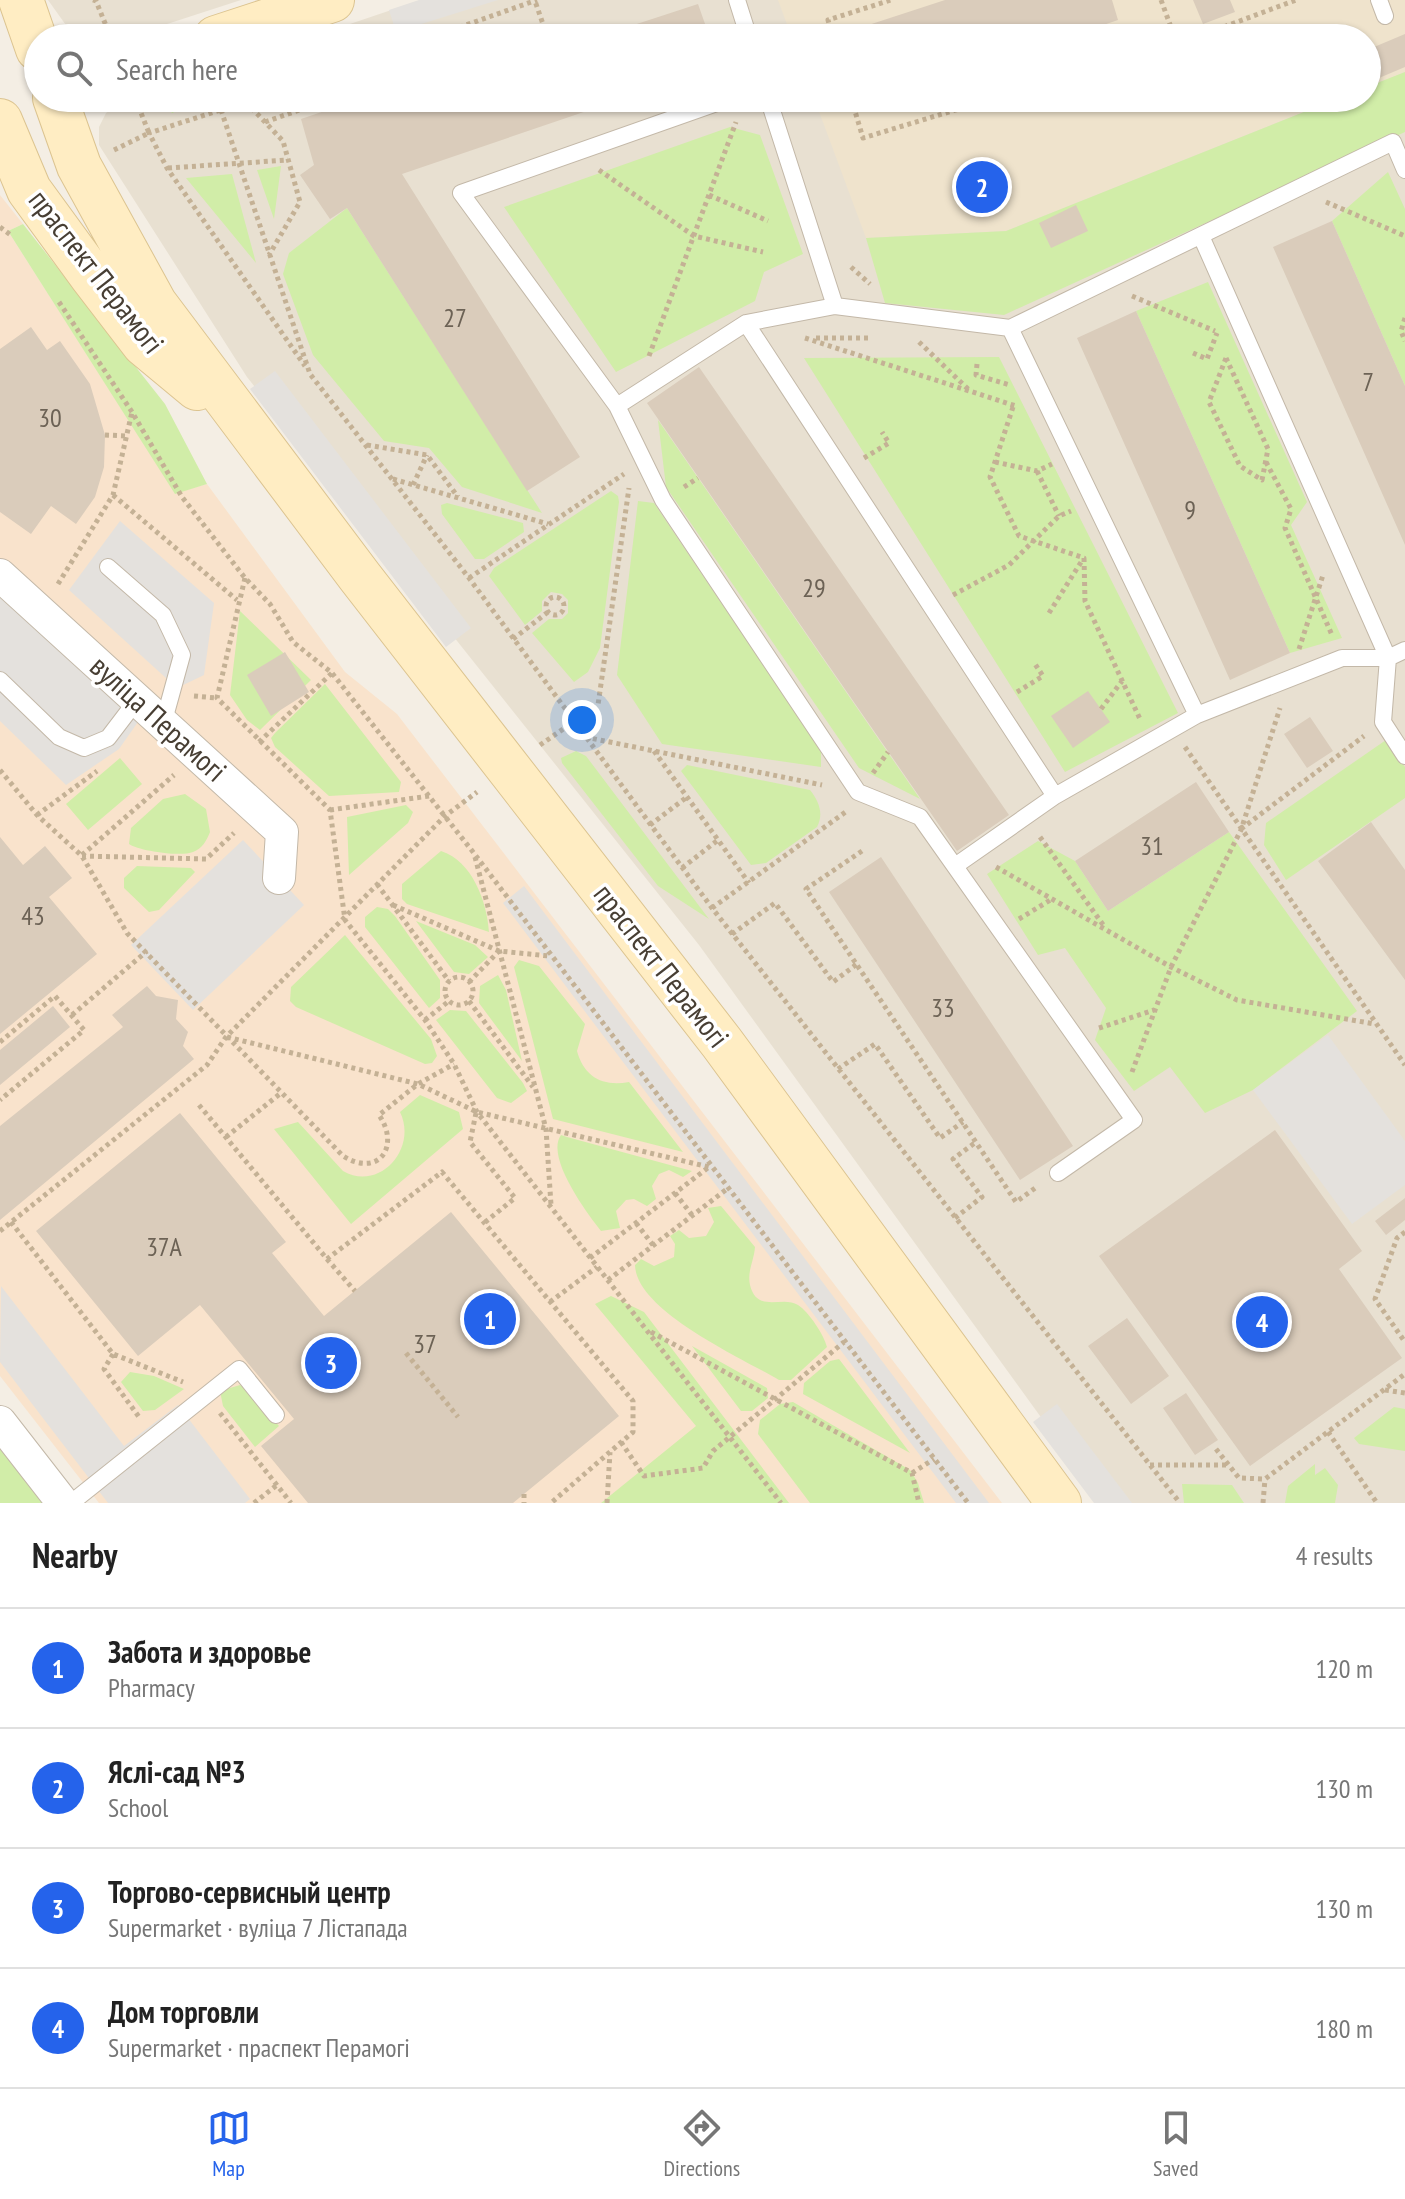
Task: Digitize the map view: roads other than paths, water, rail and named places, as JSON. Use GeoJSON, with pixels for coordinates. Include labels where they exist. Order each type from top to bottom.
{"type":"FeatureCollection","features":[{"type":"Feature","properties":{"kind":"main road"},"geometry":{"type":"LineString","coordinates":[[21,0],[29,24]]}},
{"type":"Feature","properties":{"kind":"main road"},"geometry":{"type":"LineString","coordinates":[[259,24],[332,0]]}},
{"type":"Feature","properties":{"kind":"main road"},"geometry":{"type":"LineString","coordinates":[[0,108],[24,100]]}},
{"type":"Feature","properties":{"kind":"main road","name":"праспект Перамогі"},"geometry":{"type":"LineString","coordinates":[[60,112],[79,166],[155,304],[722,1043],[1059,1503]]}},
{"type":"Feature","properties":{"kind":"main road","name":"праспект Перамогі"},"geometry":{"type":"LineString","coordinates":[[0,121],[29,190],[144,344],[254,436]]}},
{"type":"Feature","properties":{"kind":"street","name":"вуліца Перамогі"},"geometry":{"type":"LineString","coordinates":[[0,575],[282,832],[279,878]]}},
{"type":"Feature","properties":{"kind":"street"},"geometry":{"type":"LineString","coordinates":[[0,1422],[63,1503]]}},
{"type":"Feature","properties":{"kind":"lane"},"geometry":{"type":"LineString","coordinates":[[737,0],[745,24]]}},
{"type":"Feature","properties":{"kind":"lane"},"geometry":{"type":"LineString","coordinates":[[1379,0],[1385,16]]}},
{"type":"Feature","properties":{"kind":"lane"},"geometry":{"type":"LineString","coordinates":[[712,112],[575,153],[461,193],[617,406],[663,500],[858,792],[920,817],[1134,1120],[1058,1173]]}},
{"type":"Feature","properties":{"kind":"lane"},"geometry":{"type":"LineString","coordinates":[[773,112],[835,306]]}},
{"type":"Feature","properties":{"kind":"lane"},"geometry":{"type":"LineString","coordinates":[[617,406],[746,323],[835,306],[1010,328],[1393,142],[1405,170]]}},
{"type":"Feature","properties":{"kind":"lane"},"geometry":{"type":"LineString","coordinates":[[1201,236],[1388,658],[1383,722],[1405,756]]}},
{"type":"Feature","properties":{"kind":"lane"},"geometry":{"type":"LineString","coordinates":[[746,323],[1055,796]]}},
{"type":"Feature","properties":{"kind":"lane"},"geometry":{"type":"LineString","coordinates":[[1010,328],[1197,715]]}},
{"type":"Feature","properties":{"kind":"lane"},"geometry":{"type":"LineString","coordinates":[[108,567],[163,615],[182,655],[163,724]]}},
{"type":"Feature","properties":{"kind":"lane"},"geometry":{"type":"LineString","coordinates":[[955,866],[1055,796],[1197,715],[1342,658],[1388,658],[1405,650]]}},
{"type":"Feature","properties":{"kind":"lane"},"geometry":{"type":"LineString","coordinates":[[0,680],[59,737],[84,748],[108,738],[137,700]]}},
{"type":"Feature","properties":{"kind":"lane"},"geometry":{"type":"LineString","coordinates":[[71,1503],[239,1369],[276,1415]]}},
{"type":"Feature","properties":{"kind":"place","name":"Яслі-сад №3"},"geometry":{"type":"Point","coordinates":[982,187]}},
{"type":"Feature","properties":{"kind":"place","name":"Забота и здоровье"},"geometry":{"type":"Point","coordinates":[490,1319]}},
{"type":"Feature","properties":{"kind":"place","name":"Дом торговли"},"geometry":{"type":"Point","coordinates":[1262,1322]}},
{"type":"Feature","properties":{"kind":"place","name":"Торгово-сервисный центр"},"geometry":{"type":"Point","coordinates":[331,1363]}}]}
